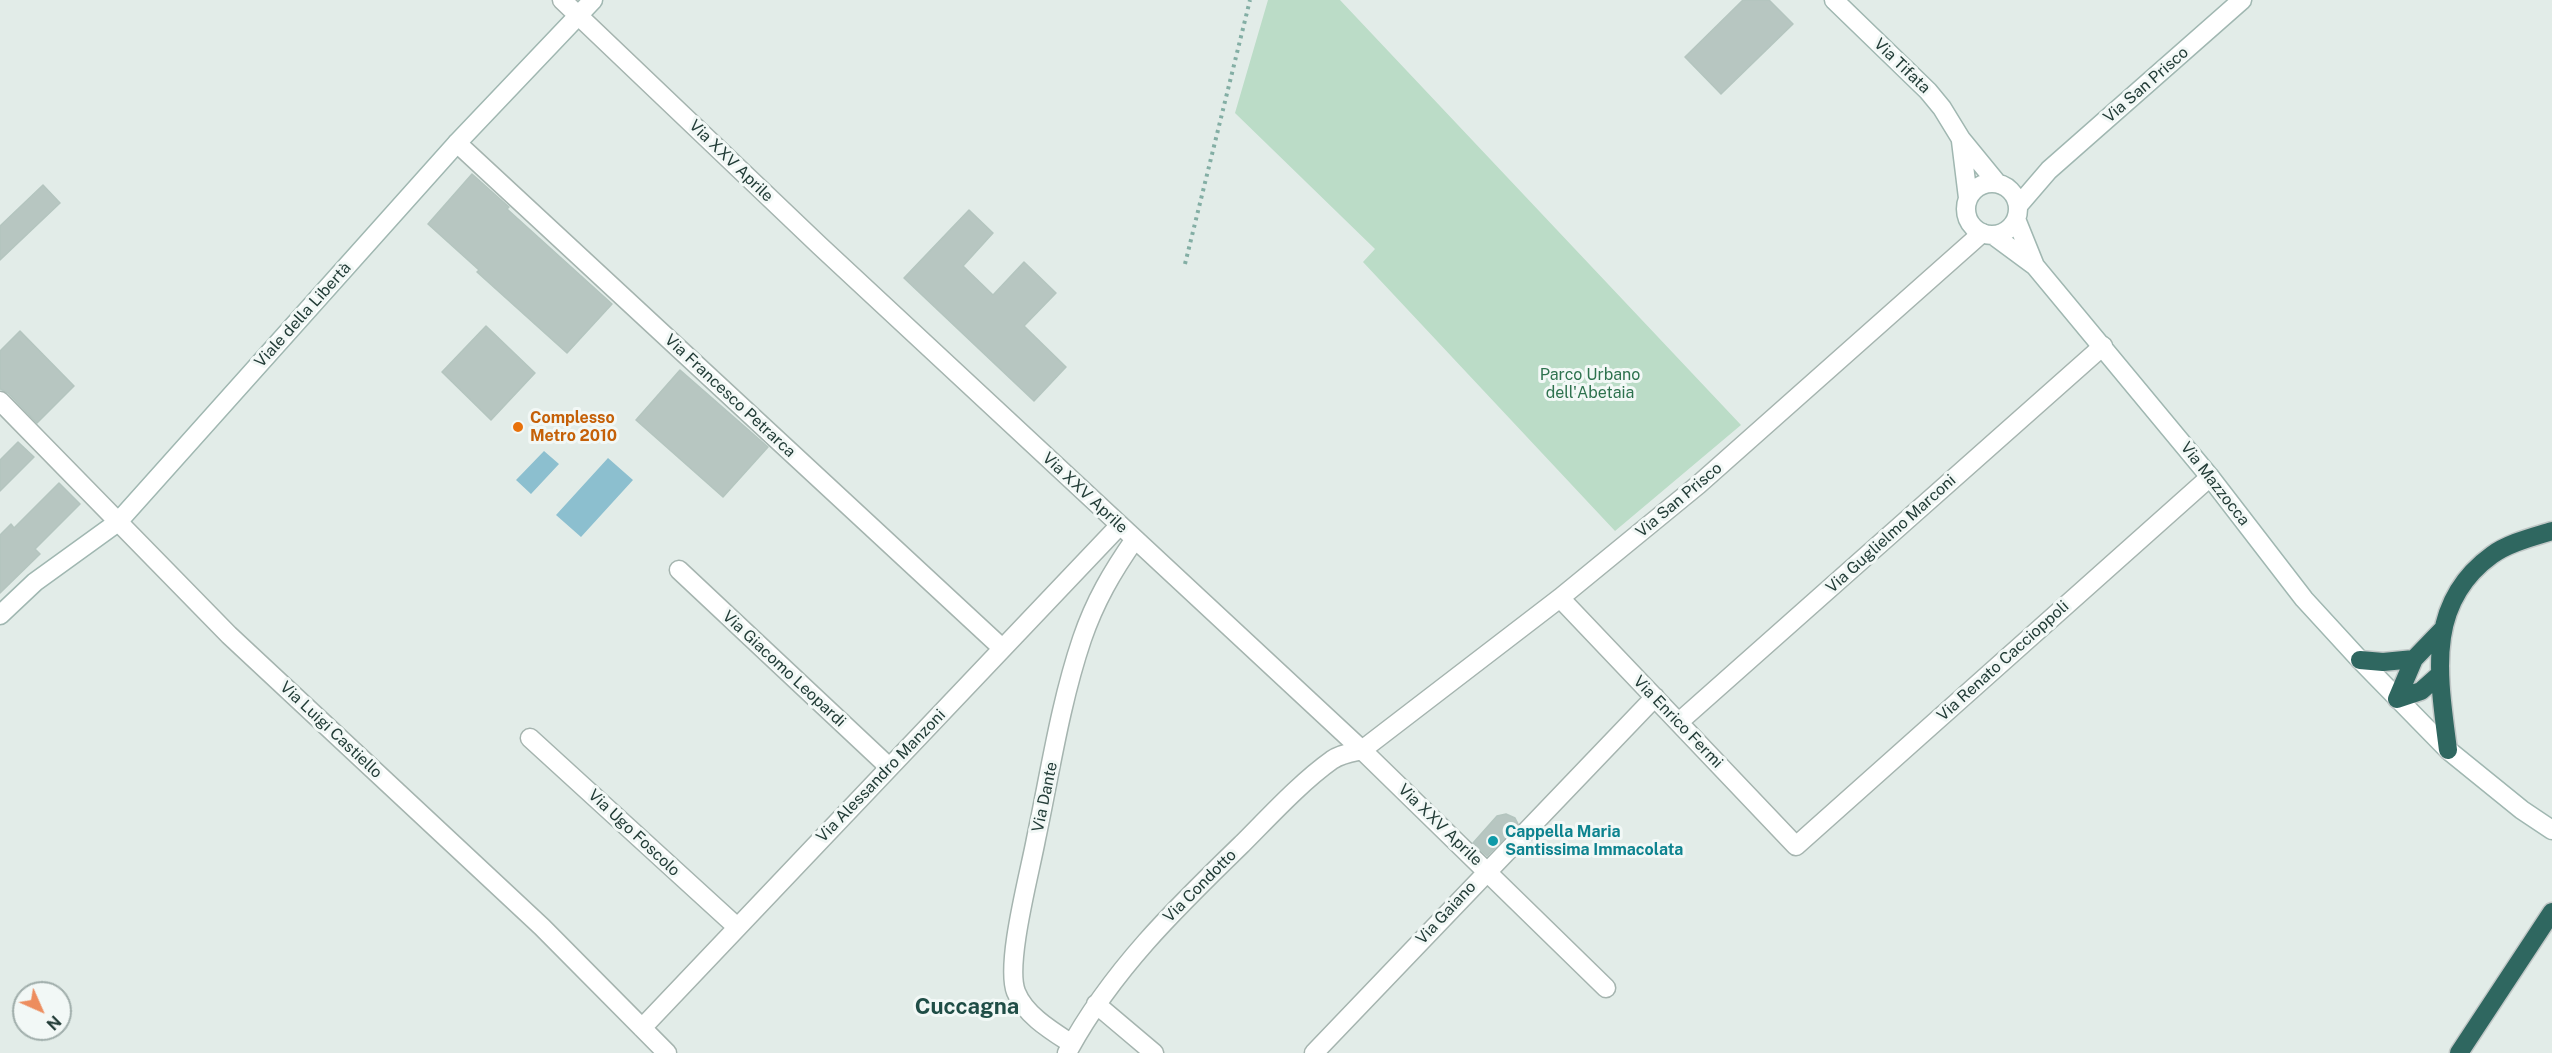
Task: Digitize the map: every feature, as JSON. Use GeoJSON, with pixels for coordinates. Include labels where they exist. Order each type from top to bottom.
{"type":"FeatureCollection","features":[{"type":"Feature","properties":{"kind":"highway"},"geometry":{"type":"LineString","coordinates":[[2448,750],[2439,675],[2442,630],[2449,610],[2460,587],[2475,569],[2494,553],[2552,531]]}},
{"type":"Feature","properties":{"kind":"highway"},"geometry":{"type":"LineString","coordinates":[[2531,538],[2552,539]]}},
{"type":"Feature","properties":{"kind":"highway"},"geometry":{"type":"LineString","coordinates":[[2397,699],[2414,659],[2442,630]]}},
{"type":"Feature","properties":{"kind":"highway"},"geometry":{"type":"LineString","coordinates":[[2360,660],[2383,662],[2414,659]]}},
{"type":"Feature","properties":{"kind":"highway"},"geometry":{"type":"LineString","coordinates":[[2397,699],[2421,691],[2439,675]]}},
{"type":"Feature","properties":{"kind":"highway"},"geometry":{"type":"LineString","coordinates":[[2459,1053],[2552,912]]}},
{"type":"Feature","properties":{"kind":"street","name":"Via XXV Aprile"},"geometry":{"type":"LineString","coordinates":[[562,0],[820,246],[1362,750],[1606,988]]}},
{"type":"Feature","properties":{"kind":"street","name":"Viale della Libertà"},"geometry":{"type":"LineString","coordinates":[[0,615],[35,582],[118,522],[457,143],[593,0]]}},
{"type":"Feature","properties":{"kind":"street","name":"Via Tifata"},"geometry":{"type":"LineString","coordinates":[[1834,0],[1928,91],[1942,108],[1960,139],[2001,184]]}},
{"type":"Feature","properties":{"kind":"street","name":"Via San Prisco"},"geometry":{"type":"LineString","coordinates":[[2017,212],[2049,171],[2242,0]]}},
{"type":"Feature","properties":{"kind":"street","name":"Via Tifata"},"geometry":{"type":"LineString","coordinates":[[1960,139],[1968,198]]}},
{"type":"Feature","properties":{"kind":"street","name":"Via Francesco Petrarca"},"geometry":{"type":"LineString","coordinates":[[457,143],[1002,648]]}},
{"type":"Feature","properties":{"kind":"street","name":"Via San Prisco"},"geometry":{"type":"LineString","coordinates":[[2001,184],[2049,171]]}},
{"type":"Feature","properties":{"kind":"street"},"geometry":{"type":"LineString","coordinates":[[2001,184],[2012,191],[2017,212],[2007,230],[1988,234],[1976,230],[1967,219],[1965,212],[1968,198],[1980,185],[2001,184]]}},
{"type":"Feature","properties":{"kind":"street","name":"Via Mazzocca"},"geometry":{"type":"LineString","coordinates":[[2017,212],[2035,266]]}},
{"type":"Feature","properties":{"kind":"street","name":"Via San Prisco"},"geometry":{"type":"LineString","coordinates":[[1362,750],[1560,598],[1698,485],[1988,234]]}},
{"type":"Feature","properties":{"kind":"street","name":"Via Mazzocca"},"geometry":{"type":"LineString","coordinates":[[1988,234],[2035,266],[2210,477],[2304,599],[2360,660],[2448,750],[2522,810],[2552,830]]}},
{"type":"Feature","properties":{"kind":"street","name":"Via Guglielmo Marconi"},"geometry":{"type":"LineString","coordinates":[[1678,722],[2103,346]]}},
{"type":"Feature","properties":{"kind":"street","name":"Via Luigi Castiello"},"geometry":{"type":"LineString","coordinates":[[0,401],[229,635],[542,927],[667,1053]]}},
{"type":"Feature","properties":{"kind":"street","name":"Via Renato Caccioppoli"},"geometry":{"type":"LineString","coordinates":[[1796,846],[2210,477]]}},
{"type":"Feature","properties":{"kind":"street","name":"Via Alessandro Manzoni"},"geometry":{"type":"LineString","coordinates":[[642,1028],[1120,525]]}},
{"type":"Feature","properties":{"kind":"street","name":"Via Dante"},"geometry":{"type":"LineString","coordinates":[[1070,1048],[1024,1007],[1015,991],[1013,969],[1017,929],[1060,722],[1082,639],[1107,578],[1135,539]]}},
{"type":"Feature","properties":{"kind":"street","name":"Via Giacomo Leopardi"},"geometry":{"type":"LineString","coordinates":[[679,570],[889,767]]}},
{"type":"Feature","properties":{"kind":"street","name":"Via Enrico Fermi"},"geometry":{"type":"LineString","coordinates":[[1560,598],[1796,846]]}},
{"type":"Feature","properties":{"kind":"street","name":"Via Gaiano"},"geometry":{"type":"LineString","coordinates":[[1314,1053],[1487,870],[1655,698]]}},
{"type":"Feature","properties":{"kind":"street","name":"Via Ugo Foscolo"},"geometry":{"type":"LineString","coordinates":[[530,738],[737,927]]}},
{"type":"Feature","properties":{"kind":"street","name":"Via Condotto"},"geometry":{"type":"LineString","coordinates":[[1070,1048],[1096,1005],[1135,954],[1180,904],[1268,818],[1334,758],[1362,750]]}},
{"type":"Feature","properties":{"kind":"street"},"geometry":{"type":"LineString","coordinates":[[1096,1005],[1154,1053]]}},
{"type":"Feature","properties":{"kind":"path"},"geometry":{"type":"LineString","coordinates":[[1185,264],[1250,0]]}},
{"type":"Feature","properties":{"kind":"green space","name":"Parco Urbano dell'Abetaia"},"geometry":{"type":"Polygon","coordinates":[[[1268,0],[1340,0],[1741,425],[1615,531],[1363,262],[1375,249],[1235,113],[1268,0]]]}},
{"type":"Feature","properties":{"kind":"water"},"geometry":{"type":"Polygon","coordinates":[[[544,451],[559,464],[531,494],[516,480],[544,451]]]}},
{"type":"Feature","properties":{"kind":"water"},"geometry":{"type":"Polygon","coordinates":[[[608,458],[633,480],[581,537],[556,515],[608,458]]]}},
{"type":"Feature","properties":{"kind":"building"},"geometry":{"type":"Polygon","coordinates":[[[1743,0],[1769,0],[1793,24],[1721,94],[1685,57],[1743,0]]]}},
{"type":"Feature","properties":{"kind":"building"},"geometry":{"type":"Polygon","coordinates":[[[472,174],[509,207],[507,209],[612,304],[567,353],[477,272],[479,270],[428,224],[472,174]]]}},
{"type":"Feature","properties":{"kind":"building"},"geometry":{"type":"Polygon","coordinates":[[[43,185],[60,203],[0,260],[0,226],[43,185]]]}},
{"type":"Feature","properties":{"kind":"building"},"geometry":{"type":"Polygon","coordinates":[[[969,210],[993,233],[963,266],[993,295],[1024,262],[1056,293],[1024,326],[1066,367],[1034,401],[904,278],[969,210]]]}},
{"type":"Feature","properties":{"kind":"building"},"geometry":{"type":"Polygon","coordinates":[[[486,326],[535,373],[491,420],[442,372],[486,326]]]}},
{"type":"Feature","properties":{"kind":"building"},"geometry":{"type":"Polygon","coordinates":[[[20,331],[74,386],[37,423],[8,393],[0,389],[0,351],[20,331]]]}},
{"type":"Feature","properties":{"kind":"building"},"geometry":{"type":"Polygon","coordinates":[[[680,370],[768,447],[723,497],[636,420],[680,370]]]}},
{"type":"Feature","properties":{"kind":"building"},"geometry":{"type":"Polygon","coordinates":[[[18,442],[34,457],[0,491],[0,460],[18,442]]]}},
{"type":"Feature","properties":{"kind":"building"},"geometry":{"type":"Polygon","coordinates":[[[59,483],[80,504],[35,549],[40,554],[0,593],[0,535],[11,524],[14,528],[59,483]]]}},
{"type":"Feature","properties":{"kind":"building","name":"Cappella Maria Santissima Immacolata"},"geometry":{"type":"Polygon","coordinates":[[[1506,814],[1515,818],[1518,824],[1487,856],[1473,843],[1497,816],[1506,814]]]}},
{"type":"Feature","properties":{"kind":"place","name":"Complesso Metro 2010"},"geometry":{"type":"Point","coordinates":[518,427]}},
{"type":"Feature","properties":{"kind":"place","name":"Cappella Maria Santissima Immacolata"},"geometry":{"type":"Point","coordinates":[1493,841]}},
{"type":"Feature","properties":{"kind":"district","name":"Cuccagna"},"geometry":{"type":"Point","coordinates":[967,1007]}}]}
